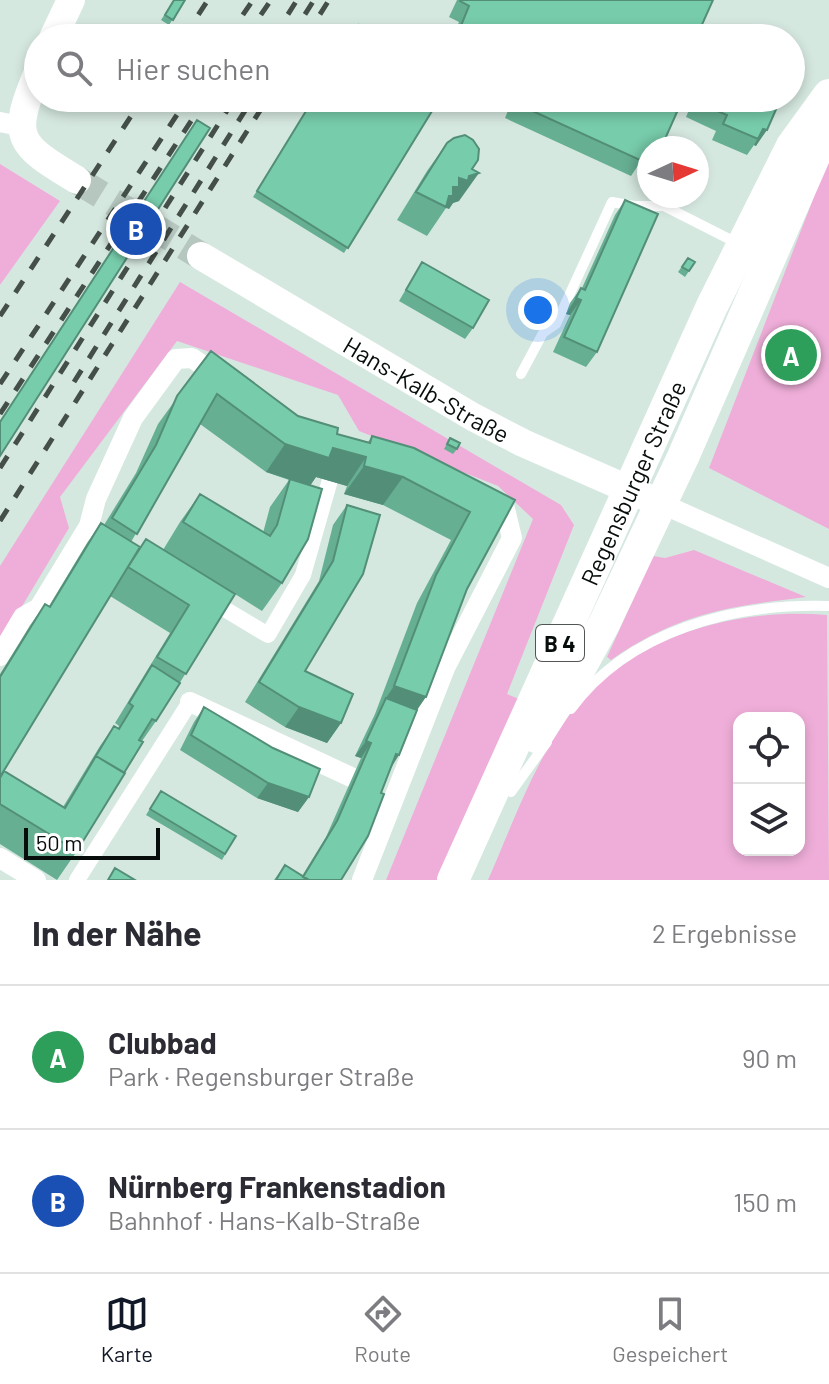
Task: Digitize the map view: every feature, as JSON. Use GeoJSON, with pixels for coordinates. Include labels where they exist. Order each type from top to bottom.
{"type":"FeatureCollection","features":[{"type":"Feature","properties":{"kind":"main road"},"geometry":{"type":"LineString","coordinates":[[60,24],[71,0]]}},
{"type":"Feature","properties":{"kind":"main road","name":"Regensburger Straße"},"geometry":{"type":"LineString","coordinates":[[511,792],[539,732],[604,624],[660,503],[757,251],[792,146],[829,95]]}},
{"type":"Feature","properties":{"kind":"main road"},"geometry":{"type":"LineString","coordinates":[[24,106],[10,124],[34,151],[77,180]]}},
{"type":"Feature","properties":{"kind":"main road","name":"Regensburger Straße"},"geometry":{"type":"LineString","coordinates":[[453,880],[712,306],[757,251]]}},
{"type":"Feature","properties":{"kind":"main road","name":"Hans-Kalb-Straße"},"geometry":{"type":"LineString","coordinates":[[201,256],[473,417],[523,443],[660,503]]}},
{"type":"Feature","properties":{"kind":"main road","name":"B 4"},"geometry":{"type":"LineString","coordinates":[[471,880],[511,792]]}},
{"type":"Feature","properties":{"kind":"street"},"geometry":{"type":"LineString","coordinates":[[0,656],[23,617],[39,608],[95,529],[96,499],[133,418],[176,359],[192,358],[240,391]]}},
{"type":"Feature","properties":{"kind":"street"},"geometry":{"type":"LineString","coordinates":[[190,588],[268,635],[303,575],[330,480]]}},
{"type":"Feature","properties":{"kind":"street"},"geometry":{"type":"LineString","coordinates":[[362,880],[386,792],[512,538],[505,509],[464,491]]}},
{"type":"Feature","properties":{"kind":"street"},"geometry":{"type":"LineString","coordinates":[[660,503],[829,578]]}},
{"type":"Feature","properties":{"kind":"street"},"geometry":{"type":"LineString","coordinates":[[77,880],[190,702],[353,778]]}},
{"type":"Feature","properties":{"kind":"street"},"geometry":{"type":"LineString","coordinates":[[0,858],[36,880]]}},
{"type":"Feature","properties":{"kind":"lane"},"geometry":{"type":"LineString","coordinates":[[521,374],[543,333],[556,324],[612,202],[664,206],[757,251]]}},
{"type":"Feature","properties":{"kind":"lane"},"geometry":{"type":"LineString","coordinates":[[566,715],[616,664],[664,636],[737,613],[784,607],[829,606]]}},
{"type":"Feature","properties":{"kind":"lane"},"geometry":{"type":"LineString","coordinates":[[511,792],[551,737]]}},
{"type":"Feature","properties":{"kind":"shaded area"},"geometry":{"type":"Polygon","coordinates":[[[829,158],[829,529],[709,468],[829,158]]]}},
{"type":"Feature","properties":{"kind":"shaded area"},"geometry":{"type":"Polygon","coordinates":[[[0,164],[60,201],[0,285],[0,164]]]}},
{"type":"Feature","properties":{"kind":"shaded area"},"geometry":{"type":"Polygon","coordinates":[[[180,282],[561,505],[574,525],[507,694],[524,701],[441,880],[386,880],[533,519],[498,486],[359,431],[338,395],[177,341],[60,497],[69,528],[0,643],[0,566],[180,282]]]}},
{"type":"Feature","properties":{"kind":"shaded area"},"geometry":{"type":"Polygon","coordinates":[[[694,550],[806,597],[752,604],[704,615],[659,632],[611,660],[607,657],[653,556],[665,558],[694,550]]]}},
{"type":"Feature","properties":{"kind":"shaded area"},"geometry":{"type":"Polygon","coordinates":[[[827,615],[829,880],[488,880],[538,766],[559,730],[583,699],[611,673],[642,652],[712,624],[750,617],[827,615]]]}},
{"type":"Feature","properties":{"kind":"building"},"geometry":{"type":"Polygon","coordinates":[[[174,0],[185,0],[173,20],[165,15],[174,0]]]}},
{"type":"Feature","properties":{"kind":"building"},"geometry":{"type":"Polygon","coordinates":[[[713,0],[702,24],[462,24],[469,6],[460,1],[713,0]]]}},
{"type":"Feature","properties":{"kind":"building"},"geometry":{"type":"Polygon","coordinates":[[[305,112],[431,112],[348,248],[257,191],[305,112]]]}},
{"type":"Feature","properties":{"kind":"building"},"geometry":{"type":"Polygon","coordinates":[[[535,112],[677,112],[666,136],[637,136],[637,159],[535,112]]]}},
{"type":"Feature","properties":{"kind":"building"},"geometry":{"type":"Polygon","coordinates":[[[720,112],[775,112],[767,130],[763,129],[758,139],[723,124],[727,115],[720,112]]]}},
{"type":"Feature","properties":{"kind":"building"},"geometry":{"type":"Polygon","coordinates":[[[197,120],[210,128],[0,456],[0,422],[197,120]]]}},
{"type":"Feature","properties":{"kind":"building"},"geometry":{"type":"Polygon","coordinates":[[[465,135],[479,149],[478,160],[472,169],[479,173],[469,176],[468,181],[459,178],[459,187],[453,187],[453,196],[449,196],[446,207],[416,192],[447,143],[465,135]]]}},
{"type":"Feature","properties":{"kind":"building"},"geometry":{"type":"Polygon","coordinates":[[[625,200],[637,205],[637,208],[658,214],[597,352],[564,337],[581,300],[576,298],[581,288],[585,290],[625,200]]]}},
{"type":"Feature","properties":{"kind":"building"},"geometry":{"type":"Polygon","coordinates":[[[688,258],[695,262],[689,271],[682,267],[688,258]]]}},
{"type":"Feature","properties":{"kind":"building"},"geometry":{"type":"Polygon","coordinates":[[[422,262],[489,300],[473,328],[406,290],[422,262]]]}},
{"type":"Feature","properties":{"kind":"building"},"geometry":{"type":"Polygon","coordinates":[[[211,351],[298,416],[338,428],[337,434],[370,443],[372,436],[414,448],[515,500],[467,589],[426,697],[394,686],[436,575],[470,512],[403,477],[364,466],[366,457],[333,448],[329,458],[285,444],[217,394],[137,534],[112,518],[156,445],[177,396],[211,351]]]}},
{"type":"Feature","properties":{"kind":"building"},"geometry":{"type":"Polygon","coordinates":[[[450,438],[460,443],[457,449],[447,444],[450,438]]]}},
{"type":"Feature","properties":{"kind":"building"},"geometry":{"type":"Polygon","coordinates":[[[290,479],[322,489],[308,539],[282,583],[183,522],[200,494],[270,536],[277,525],[290,479]]]}},
{"type":"Feature","properties":{"kind":"building"},"geometry":{"type":"Polygon","coordinates":[[[347,505],[380,515],[363,574],[305,671],[353,694],[341,723],[299,707],[259,682],[333,561],[347,505]]]}},
{"type":"Feature","properties":{"kind":"building"},"geometry":{"type":"Polygon","coordinates":[[[101,523],[140,547],[0,777],[0,677],[45,604],[50,607],[101,523]]]}},
{"type":"Feature","properties":{"kind":"building"},"geometry":{"type":"Polygon","coordinates":[[[146,539],[235,594],[186,674],[157,657],[189,605],[128,567],[146,539]]]}},
{"type":"Feature","properties":{"kind":"building"},"geometry":{"type":"Polygon","coordinates":[[[152,665],[180,683],[156,721],[152,719],[139,740],[143,742],[124,773],[96,756],[91,764],[114,726],[119,729],[133,706],[129,703],[152,665]]]}},
{"type":"Feature","properties":{"kind":"building"},"geometry":{"type":"Polygon","coordinates":[[[386,698],[417,710],[399,755],[396,754],[368,836],[341,880],[309,880],[303,877],[337,821],[371,743],[366,741],[386,698]]]}},
{"type":"Feature","properties":{"kind":"building"},"geometry":{"type":"Polygon","coordinates":[[[204,707],[273,748],[320,769],[309,797],[268,783],[191,735],[204,707]]]}},
{"type":"Feature","properties":{"kind":"building"},"geometry":{"type":"Polygon","coordinates":[[[96,756],[125,773],[77,851],[0,804],[0,778],[4,771],[65,808],[96,756]]]}},
{"type":"Feature","properties":{"kind":"building"},"geometry":{"type":"Polygon","coordinates":[[[161,791],[236,836],[225,854],[150,809],[161,791]]]}},
{"type":"Feature","properties":{"kind":"building"},"geometry":{"type":"Polygon","coordinates":[[[285,865],[309,880],[276,880],[285,865]]]}},
{"type":"Feature","properties":{"kind":"building"},"geometry":{"type":"Polygon","coordinates":[[[115,868],[135,880],[108,880],[115,868]]]}},
{"type":"Feature","properties":{"kind":"tunnel"},"geometry":{"type":"LineString","coordinates":[[77,180],[201,256]]}},
{"type":"Feature","properties":{"kind":"railway"},"geometry":{"type":"LineString","coordinates":[[192,24],[208,0]]}},
{"type":"Feature","properties":{"kind":"railway"},"geometry":{"type":"LineString","coordinates":[[237,24],[253,0]]}},
{"type":"Feature","properties":{"kind":"railway"},"geometry":{"type":"LineString","coordinates":[[255,24],[271,0]]}},
{"type":"Feature","properties":{"kind":"railway"},"geometry":{"type":"LineString","coordinates":[[282,24],[297,0]]}},
{"type":"Feature","properties":{"kind":"railway"},"geometry":{"type":"LineString","coordinates":[[299,24],[314,0]]}},
{"type":"Feature","properties":{"kind":"railway"},"geometry":{"type":"LineString","coordinates":[[314,24],[329,0]]}},
{"type":"Feature","properties":{"kind":"railway"},"geometry":{"type":"LineString","coordinates":[[0,316],[134,112]]}},
{"type":"Feature","properties":{"kind":"railway"},"geometry":{"type":"LineString","coordinates":[[0,384],[179,112]]}},
{"type":"Feature","properties":{"kind":"railway"},"geometry":{"type":"LineString","coordinates":[[0,414],[197,112]]}},
{"type":"Feature","properties":{"kind":"railway"},"geometry":{"type":"LineString","coordinates":[[0,468],[226,112]]}},
{"type":"Feature","properties":{"kind":"railway"},"geometry":{"type":"LineString","coordinates":[[74,382],[244,112]]}},
{"type":"Feature","properties":{"kind":"railway"},"geometry":{"type":"LineString","coordinates":[[0,521],[259,112]]}},
{"type":"Feature","properties":{"kind":"place","name":"Nürnberg Frankenstadion"},"geometry":{"type":"Point","coordinates":[136,229]}},
{"type":"Feature","properties":{"kind":"place","name":"Clubbad"},"geometry":{"type":"Point","coordinates":[791,355]}}]}
